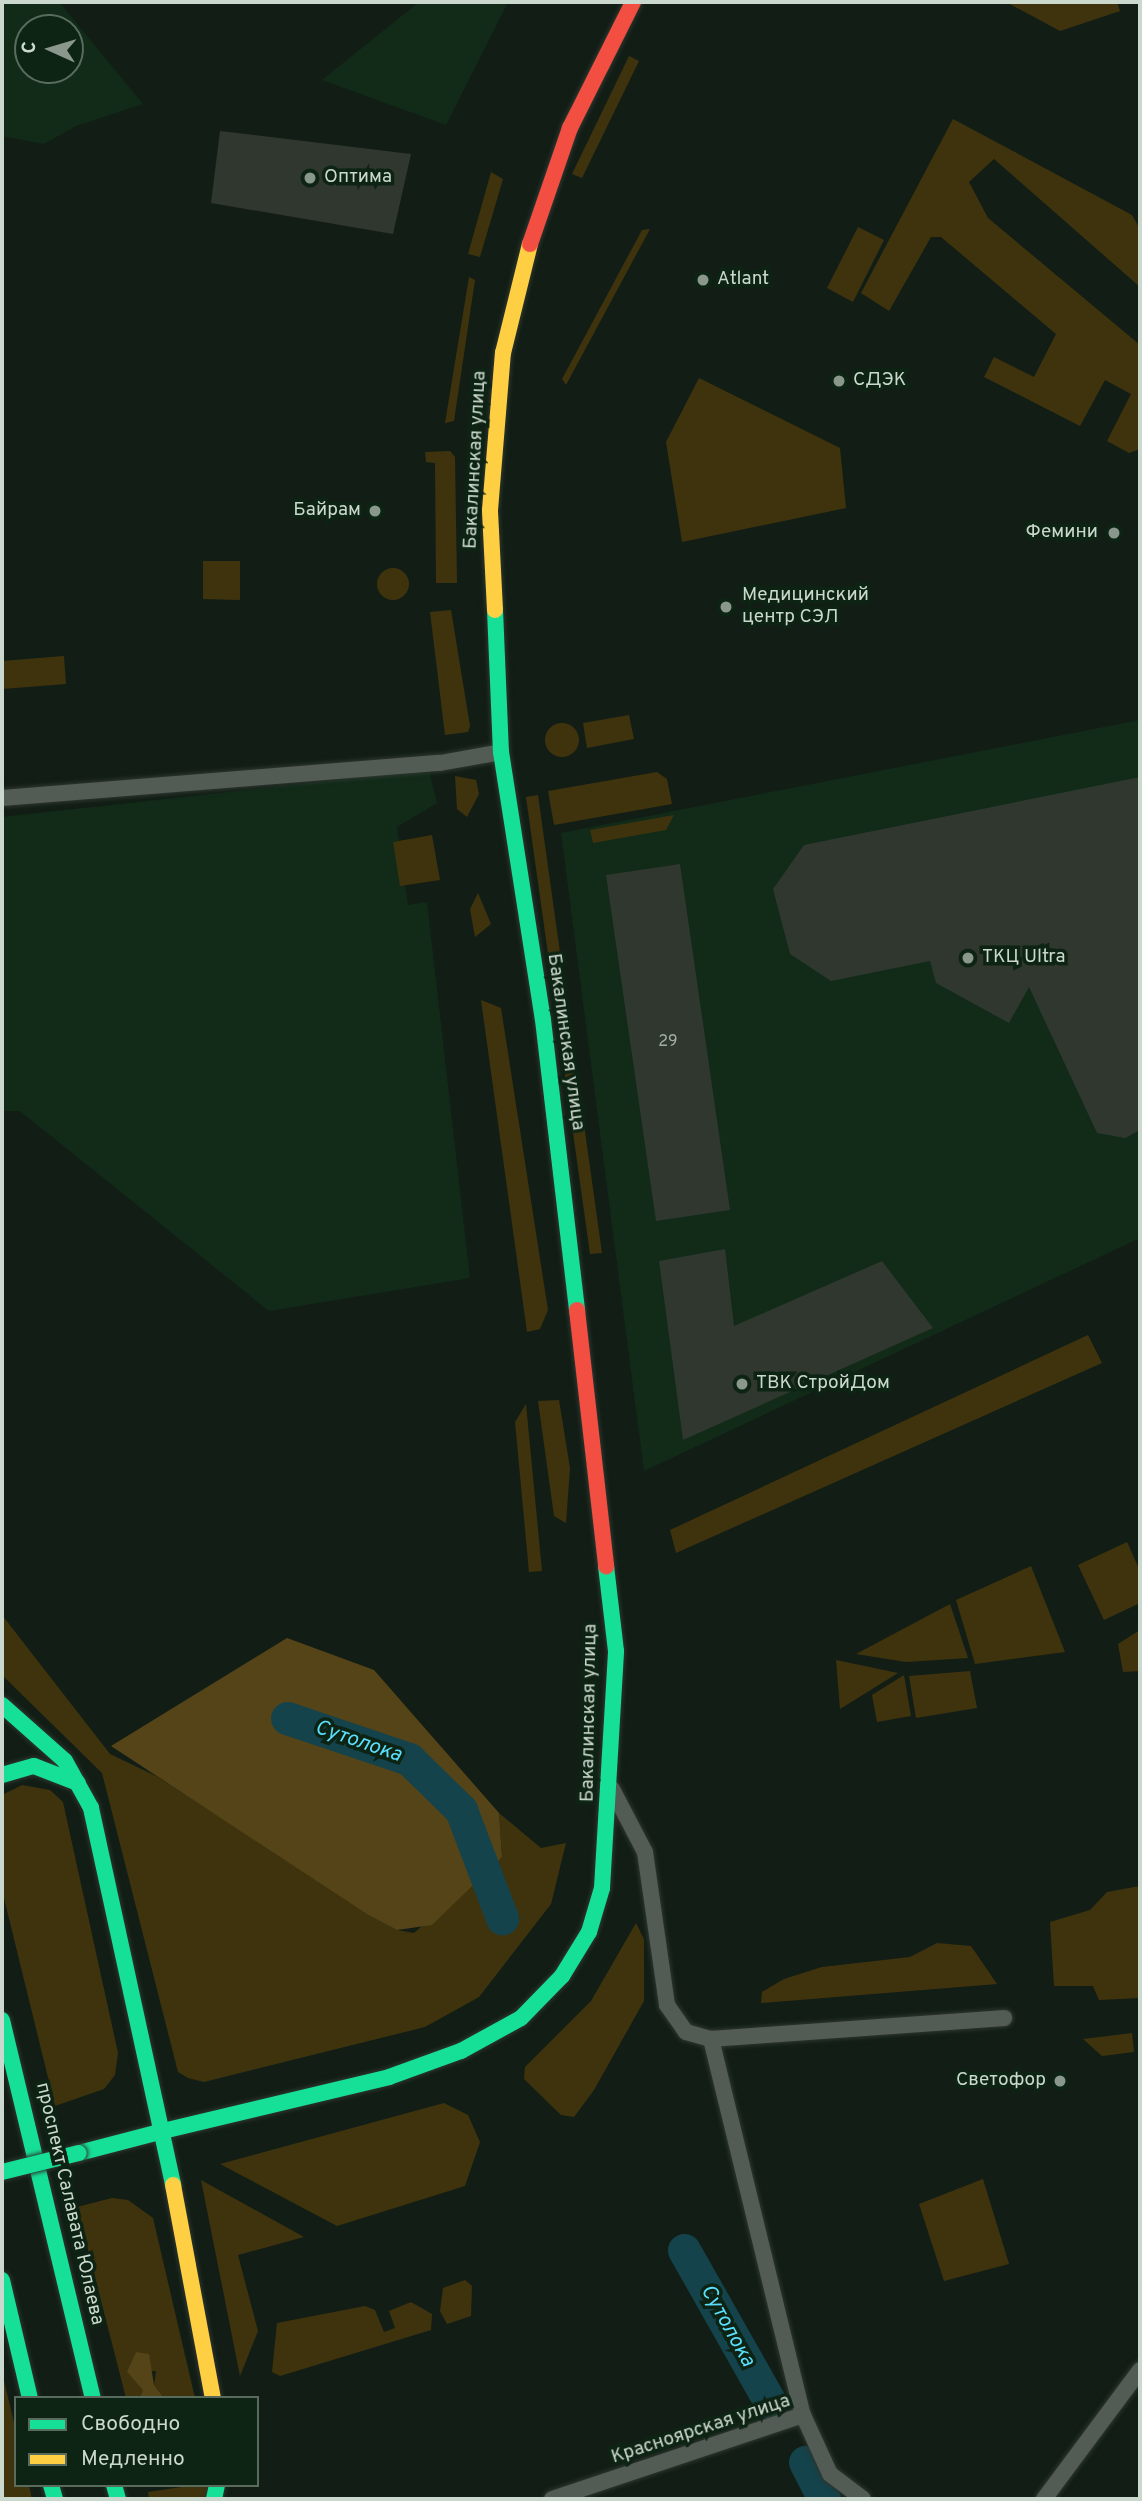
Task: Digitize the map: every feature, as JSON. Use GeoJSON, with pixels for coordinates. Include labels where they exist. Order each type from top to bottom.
{"type":"FeatureCollection","features":[{"type":"Feature","properties":{"kind":"main road","name":"Бакалинская улица"},"geometry":{"type":"LineString","coordinates":[[2,2172],[163,2130],[389,2077],[461,2051],[521,2018],[562,1976],[589,1932],[602,1888],[612,1788],[616,1651],[603,1507],[543,1020],[501,752],[490,510],[503,353],[521,271],[556,166],[633,2]]}},
{"type":"Feature","properties":{"kind":"main road"},"geometry":{"type":"LineString","coordinates":[[2,1704],[65,1761],[87,1794],[163,2130],[213,2396]]}},
{"type":"Feature","properties":{"kind":"main road"},"geometry":{"type":"LineString","coordinates":[[2,1775],[48,1768],[71,1777],[87,1794]]}},
{"type":"Feature","properties":{"kind":"main road","name":"проспект Салавата Юлаева"},"geometry":{"type":"LineString","coordinates":[[2,2021],[93,2396]]}},
{"type":"Feature","properties":{"kind":"main road"},"geometry":{"type":"LineString","coordinates":[[2,2280],[30,2396]]}},
{"type":"Feature","properties":{"kind":"street"},"geometry":{"type":"LineString","coordinates":[[2,798],[440,763],[501,752]]}},
{"type":"Feature","properties":{"kind":"street"},"geometry":{"type":"LineString","coordinates":[[612,1788],[650,1871],[667,2006],[686,2032],[711,2039],[1004,2018]]}},
{"type":"Feature","properties":{"kind":"street"},"geometry":{"type":"LineString","coordinates":[[711,2039],[803,2415]]}},
{"type":"Feature","properties":{"kind":"street"},"geometry":{"type":"LineString","coordinates":[[1044,2499],[1140,2370]]}},
{"type":"Feature","properties":{"kind":"street","name":"Красноярская улица"},"geometry":{"type":"LineString","coordinates":[[552,2499],[803,2415],[830,2474],[863,2499]]}},
{"type":"Feature","properties":{"kind":"shaded area"},"geometry":{"type":"Polygon","coordinates":[[[2,2],[59,2],[69,14],[14,14],[14,84],[84,84],[84,32],[143,104],[76,126],[44,144],[2,136],[2,2]]]}},
{"type":"Feature","properties":{"kind":"shaded area"},"geometry":{"type":"Polygon","coordinates":[[[419,2],[508,2],[446,125],[322,80],[419,2]]]}},
{"type":"Feature","properties":{"kind":"shaded area"},"geometry":{"type":"Polygon","coordinates":[[[1006,2],[1117,2],[1120,11],[1060,31],[1006,2]]]}},
{"type":"Feature","properties":{"kind":"shaded area"},"geometry":{"type":"Polygon","coordinates":[[[629,56],[639,61],[582,178],[572,174],[629,56]]]}},
{"type":"Feature","properties":{"kind":"shaded area"},"geometry":{"type":"Polygon","coordinates":[[[953,119],[1132,215],[1140,229],[1140,287],[994,159],[969,182],[988,218],[1140,345],[1140,449],[1129,453],[1107,441],[1131,394],[1105,380],[1080,426],[984,377],[994,357],[1034,377],[1056,334],[941,237],[931,237],[889,311],[861,293],[953,119]]]}},
{"type":"Feature","properties":{"kind":"shaded area"},"geometry":{"type":"Polygon","coordinates":[[[491,172],[503,179],[480,257],[468,254],[491,172]]]}},
{"type":"Feature","properties":{"kind":"shaded area"},"geometry":{"type":"Polygon","coordinates":[[[858,227],[884,240],[853,302],[827,288],[858,227]]]}},
{"type":"Feature","properties":{"kind":"shaded area"},"geometry":{"type":"Polygon","coordinates":[[[650,229],[566,385],[562,379],[642,230],[650,229]]]}},
{"type":"Feature","properties":{"kind":"shaded area"},"geometry":{"type":"Polygon","coordinates":[[[469,277],[475,280],[454,421],[445,423],[469,277]]]}},
{"type":"Feature","properties":{"kind":"shaded area"},"geometry":{"type":"Polygon","coordinates":[[[699,378],[840,448],[846,508],[682,542],[666,442],[699,378]]]}},
{"type":"Feature","properties":{"kind":"shaded area"},"geometry":{"type":"Polygon","coordinates":[[[450,451],[455,457],[457,583],[436,583],[435,463],[426,462],[425,452],[450,451]]]}},
{"type":"Feature","properties":{"kind":"shaded area"},"geometry":{"type":"Polygon","coordinates":[[[203,561],[240,561],[240,600],[203,599],[203,561]]]}},
{"type":"Feature","properties":{"kind":"shaded area"},"geometry":{"type":"Polygon","coordinates":[[[393,568],[404,573],[409,584],[404,595],[393,600],[382,595],[377,584],[382,573],[393,568]]]}},
{"type":"Feature","properties":{"kind":"shaded area"},"geometry":{"type":"Polygon","coordinates":[[[451,610],[470,726],[468,732],[445,735],[430,612],[451,610]]]}},
{"type":"Feature","properties":{"kind":"shaded area"},"geometry":{"type":"Polygon","coordinates":[[[64,656],[66,684],[2,689],[2,661],[64,656]]]}},
{"type":"Feature","properties":{"kind":"shaded area"},"geometry":{"type":"Polygon","coordinates":[[[629,715],[634,739],[587,748],[583,723],[629,715]]]}},
{"type":"Feature","properties":{"kind":"shaded area"},"geometry":{"type":"Polygon","coordinates":[[[1140,720],[1140,1238],[644,1471],[561,833],[1140,720]]]}},
{"type":"Feature","properties":{"kind":"shaded area"},"geometry":{"type":"Polygon","coordinates":[[[562,723],[574,728],[579,740],[574,752],[562,757],[550,752],[545,740],[550,728],[562,723]]]}},
{"type":"Feature","properties":{"kind":"shaded area"},"geometry":{"type":"Polygon","coordinates":[[[429,770],[437,803],[397,827],[408,905],[427,902],[470,1278],[269,1311],[20,1111],[2,1111],[2,817],[429,770]]]}},
{"type":"Feature","properties":{"kind":"shaded area"},"geometry":{"type":"Polygon","coordinates":[[[657,772],[667,779],[672,804],[554,825],[548,791],[657,772]]]}},
{"type":"Feature","properties":{"kind":"shaded area"},"geometry":{"type":"Polygon","coordinates":[[[455,776],[476,780],[479,794],[467,817],[457,809],[455,776]]]}},
{"type":"Feature","properties":{"kind":"shaded area"},"geometry":{"type":"Polygon","coordinates":[[[538,795],[602,1253],[590,1254],[526,797],[538,795]]]}},
{"type":"Feature","properties":{"kind":"shaded area"},"geometry":{"type":"Polygon","coordinates":[[[674,815],[666,830],[593,843],[590,830],[674,815]]]}},
{"type":"Feature","properties":{"kind":"shaded area"},"geometry":{"type":"Polygon","coordinates":[[[432,835],[440,880],[400,886],[393,842],[432,835]]]}},
{"type":"Feature","properties":{"kind":"shaded area"},"geometry":{"type":"Polygon","coordinates":[[[478,893],[491,924],[475,937],[470,909],[478,893]]]}},
{"type":"Feature","properties":{"kind":"shaded area"},"geometry":{"type":"Polygon","coordinates":[[[481,1000],[501,1008],[548,1310],[540,1329],[527,1332],[481,1000]]]}},
{"type":"Feature","properties":{"kind":"shaded area"},"geometry":{"type":"Polygon","coordinates":[[[1088,1335],[1102,1363],[676,1553],[670,1530],[1088,1335]]]}},
{"type":"Feature","properties":{"kind":"shaded area"},"geometry":{"type":"Polygon","coordinates":[[[559,1400],[570,1468],[566,1523],[554,1516],[538,1401],[559,1400]]]}},
{"type":"Feature","properties":{"kind":"shaded area"},"geometry":{"type":"Polygon","coordinates":[[[526,1404],[542,1571],[529,1572],[515,1422],[526,1404]]]}},
{"type":"Feature","properties":{"kind":"shaded area"},"geometry":{"type":"Polygon","coordinates":[[[1127,1542],[1140,1571],[1140,1603],[1104,1620],[1078,1565],[1127,1542]]]}},
{"type":"Feature","properties":{"kind":"shaded area"},"geometry":{"type":"Polygon","coordinates":[[[1031,1566],[1065,1652],[975,1664],[956,1600],[1031,1566]]]}},
{"type":"Feature","properties":{"kind":"shaded area"},"geometry":{"type":"Polygon","coordinates":[[[950,1604],[968,1658],[906,1662],[856,1654],[950,1604]]]}},
{"type":"Feature","properties":{"kind":"shaded area"},"geometry":{"type":"Polygon","coordinates":[[[2,1615],[110,1754],[156,1776],[397,1930],[414,1933],[502,1857],[499,1813],[541,1848],[566,1843],[551,1904],[479,1997],[425,2027],[204,2082],[188,2078],[178,2072],[102,1773],[2,1675],[2,1615]]]}},
{"type":"Feature","properties":{"kind":"shaded area"},"geometry":{"type":"Polygon","coordinates":[[[1140,1630],[1140,1671],[1123,1672],[1118,1644],[1140,1630]]]}},
{"type":"Feature","properties":{"kind":"shaded area"},"geometry":{"type":"Polygon","coordinates":[[[287,1638],[374,1670],[499,1813],[502,1857],[432,1925],[397,1930],[367,1914],[111,1746],[287,1638]]]}},
{"type":"Feature","properties":{"kind":"shaded area"},"geometry":{"type":"Polygon","coordinates":[[[836,1660],[898,1673],[840,1709],[836,1660]]]}},
{"type":"Feature","properties":{"kind":"shaded area"},"geometry":{"type":"Polygon","coordinates":[[[970,1671],[977,1708],[916,1718],[909,1676],[970,1671]]]}},
{"type":"Feature","properties":{"kind":"shaded area"},"geometry":{"type":"Polygon","coordinates":[[[904,1675],[911,1716],[877,1722],[872,1695],[904,1675]]]}},
{"type":"Feature","properties":{"kind":"shaded area"},"geometry":{"type":"Polygon","coordinates":[[[22,1785],[50,1790],[63,1802],[118,2053],[115,2075],[104,2089],[55,2106],[2,1890],[2,1795],[22,1785]]]}},
{"type":"Feature","properties":{"kind":"shaded area"},"geometry":{"type":"Polygon","coordinates":[[[1140,1886],[1140,1998],[1099,2000],[1093,1986],[1054,1986],[1050,1922],[1090,1910],[1107,1892],[1140,1886]]]}},
{"type":"Feature","properties":{"kind":"shaded area"},"geometry":{"type":"Polygon","coordinates":[[[636,1923],[644,1939],[644,2001],[594,2090],[574,2117],[561,2115],[524,2079],[525,2067],[591,2001],[636,1923]]]}},
{"type":"Feature","properties":{"kind":"shaded area"},"geometry":{"type":"Polygon","coordinates":[[[937,1943],[971,1946],[997,1984],[761,2003],[762,1992],[784,1979],[822,1967],[910,1957],[937,1943]]]}},
{"type":"Feature","properties":{"kind":"shaded area"},"geometry":{"type":"Polygon","coordinates":[[[1132,2033],[1134,2052],[1102,2056],[1083,2039],[1132,2033]]]}},
{"type":"Feature","properties":{"kind":"shaded area"},"geometry":{"type":"Polygon","coordinates":[[[444,2103],[468,2115],[480,2142],[465,2186],[337,2226],[220,2164],[444,2103]]]}},
{"type":"Feature","properties":{"kind":"shaded area"},"geometry":{"type":"Polygon","coordinates":[[[983,2179],[1009,2264],[944,2281],[919,2204],[983,2179]]]}},
{"type":"Feature","properties":{"kind":"shaded area"},"geometry":{"type":"Polygon","coordinates":[[[201,2180],[304,2237],[238,2255],[258,2331],[240,2376],[201,2180]]]}},
{"type":"Feature","properties":{"kind":"shaded area"},"geometry":{"type":"Polygon","coordinates":[[[112,2198],[128,2200],[153,2218],[195,2396],[162,2396],[154,2385],[156,2371],[127,2372],[144,2390],[141,2396],[125,2396],[77,2207],[112,2198]]]}},
{"type":"Feature","properties":{"kind":"shaded area"},"geometry":{"type":"Polygon","coordinates":[[[465,2280],[472,2286],[471,2316],[447,2324],[440,2311],[443,2288],[465,2280]]]}},
{"type":"Feature","properties":{"kind":"shaded area"},"geometry":{"type":"Polygon","coordinates":[[[411,2302],[432,2314],[431,2330],[280,2376],[272,2372],[277,2323],[365,2306],[375,2310],[384,2332],[395,2328],[389,2311],[411,2302]]]}},
{"type":"Feature","properties":{"kind":"shaded area"},"geometry":{"type":"Polygon","coordinates":[[[136,2352],[149,2354],[154,2385],[162,2396],[141,2396],[143,2390],[127,2372],[136,2352]]]}},
{"type":"Feature","properties":{"kind":"shaded area"},"geometry":{"type":"Polygon","coordinates":[[[2,2372],[14,2423],[14,2487],[29,2487],[32,2499],[2,2499],[2,2372]]]}},
{"type":"Feature","properties":{"kind":"shaded area"},"geometry":{"type":"Polygon","coordinates":[[[182,2487],[210,2487],[207,2499],[149,2499],[148,2492],[182,2487]]]}},
{"type":"Feature","properties":{"kind":"building","name":"Оптима"},"geometry":{"type":"Polygon","coordinates":[[[220,131],[411,154],[393,234],[211,203],[220,131]]]}},
{"type":"Feature","properties":{"kind":"building","name":"ТКЦ Ultra"},"geometry":{"type":"Polygon","coordinates":[[[1140,777],[1140,1130],[1125,1138],[1097,1133],[1029,987],[1009,1023],[936,983],[930,961],[831,981],[790,954],[773,889],[804,845],[1140,777]]]}},
{"type":"Feature","properties":{"kind":"building"},"geometry":{"type":"Polygon","coordinates":[[[680,864],[730,1210],[656,1221],[606,875],[680,864]]]}},
{"type":"Feature","properties":{"kind":"building","name":"ТВК СтройДом"},"geometry":{"type":"Polygon","coordinates":[[[725,1249],[734,1326],[882,1261],[933,1328],[683,1440],[659,1261],[725,1249]]]}},
{"type":"Feature","properties":{"kind":"waterway","name":"Сутолока"},"geometry":{"type":"LineString","coordinates":[[287,1718],[409,1759],[461,1810],[502,1918]]}},
{"type":"Feature","properties":{"kind":"waterway","name":"Сутолока"},"geometry":{"type":"LineString","coordinates":[[684,2250],[770,2402]]}},
{"type":"Feature","properties":{"kind":"waterway","name":"Сутолока"},"geometry":{"type":"LineString","coordinates":[[805,2462],[824,2499]]}},
{"type":"Feature","properties":{"kind":"traffic: fast"},"geometry":{"type":"LineString","coordinates":[[495,610],[501,752],[543,1020],[577,1310]]}},
{"type":"Feature","properties":{"kind":"traffic: fast"},"geometry":{"type":"LineString","coordinates":[[163,2131],[389,2077],[461,2051],[521,2018],[562,1976],[589,1932],[602,1888],[616,1651],[606,1566]]}},
{"type":"Feature","properties":{"kind":"traffic: fast"},"geometry":{"type":"LineString","coordinates":[[2,1705],[65,1761],[91,1808],[173,2185]]}},
{"type":"Feature","properties":{"kind":"traffic: fast"},"geometry":{"type":"LineString","coordinates":[[2,1775],[34,1766],[78,1783]]}},
{"type":"Feature","properties":{"kind":"traffic: fast"},"geometry":{"type":"LineString","coordinates":[[2,2020],[93,2396]]}},
{"type":"Feature","properties":{"kind":"traffic: fast"},"geometry":{"type":"LineString","coordinates":[[79,2153],[163,2131]]}},
{"type":"Feature","properties":{"kind":"traffic: fast"},"geometry":{"type":"LineString","coordinates":[[2,2172],[79,2153]]}},
{"type":"Feature","properties":{"kind":"traffic: fast"},"geometry":{"type":"LineString","coordinates":[[2,2280],[30,2396]]}},
{"type":"Feature","properties":{"kind":"traffic: fast"},"geometry":{"type":"LineString","coordinates":[[52,2487],[55,2499]]}},
{"type":"Feature","properties":{"kind":"traffic: fast"},"geometry":{"type":"LineString","coordinates":[[115,2487],[118,2499]]}},
{"type":"Feature","properties":{"kind":"traffic: fast"},"geometry":{"type":"LineString","coordinates":[[214,2499],[217,2487]]}},
{"type":"Feature","properties":{"kind":"traffic: slow"},"geometry":{"type":"LineString","coordinates":[[495,610],[490,510],[503,353],[530,244]]}},
{"type":"Feature","properties":{"kind":"traffic: slow"},"geometry":{"type":"LineString","coordinates":[[173,2185],[213,2396]]}},
{"type":"Feature","properties":{"kind":"traffic: jam"},"geometry":{"type":"LineString","coordinates":[[530,244],[570,128],[633,2]]}},
{"type":"Feature","properties":{"kind":"traffic: jam"},"geometry":{"type":"LineString","coordinates":[[577,1310],[606,1566]]}},
{"type":"Feature","properties":{"kind":"place","name":"Оптима"},"geometry":{"type":"Point","coordinates":[310,178]}},
{"type":"Feature","properties":{"kind":"place","name":"Atlant"},"geometry":{"type":"Point","coordinates":[703,280]}},
{"type":"Feature","properties":{"kind":"place","name":"СДЭК"},"geometry":{"type":"Point","coordinates":[839,381]}},
{"type":"Feature","properties":{"kind":"place","name":"Байрам"},"geometry":{"type":"Point","coordinates":[375,511]}},
{"type":"Feature","properties":{"kind":"place","name":"Фемини"},"geometry":{"type":"Point","coordinates":[1114,533]}},
{"type":"Feature","properties":{"kind":"place","name":"Медицинский центр СЭЛ"},"geometry":{"type":"Point","coordinates":[726,607]}},
{"type":"Feature","properties":{"kind":"place","name":"ТКЦ Ultra"},"geometry":{"type":"Point","coordinates":[968,958]}},
{"type":"Feature","properties":{"kind":"place","name":"ТВК СтройДом"},"geometry":{"type":"Point","coordinates":[742,1384]}},
{"type":"Feature","properties":{"kind":"place","name":"Светофор"},"geometry":{"type":"Point","coordinates":[1060,2081]}}]}
